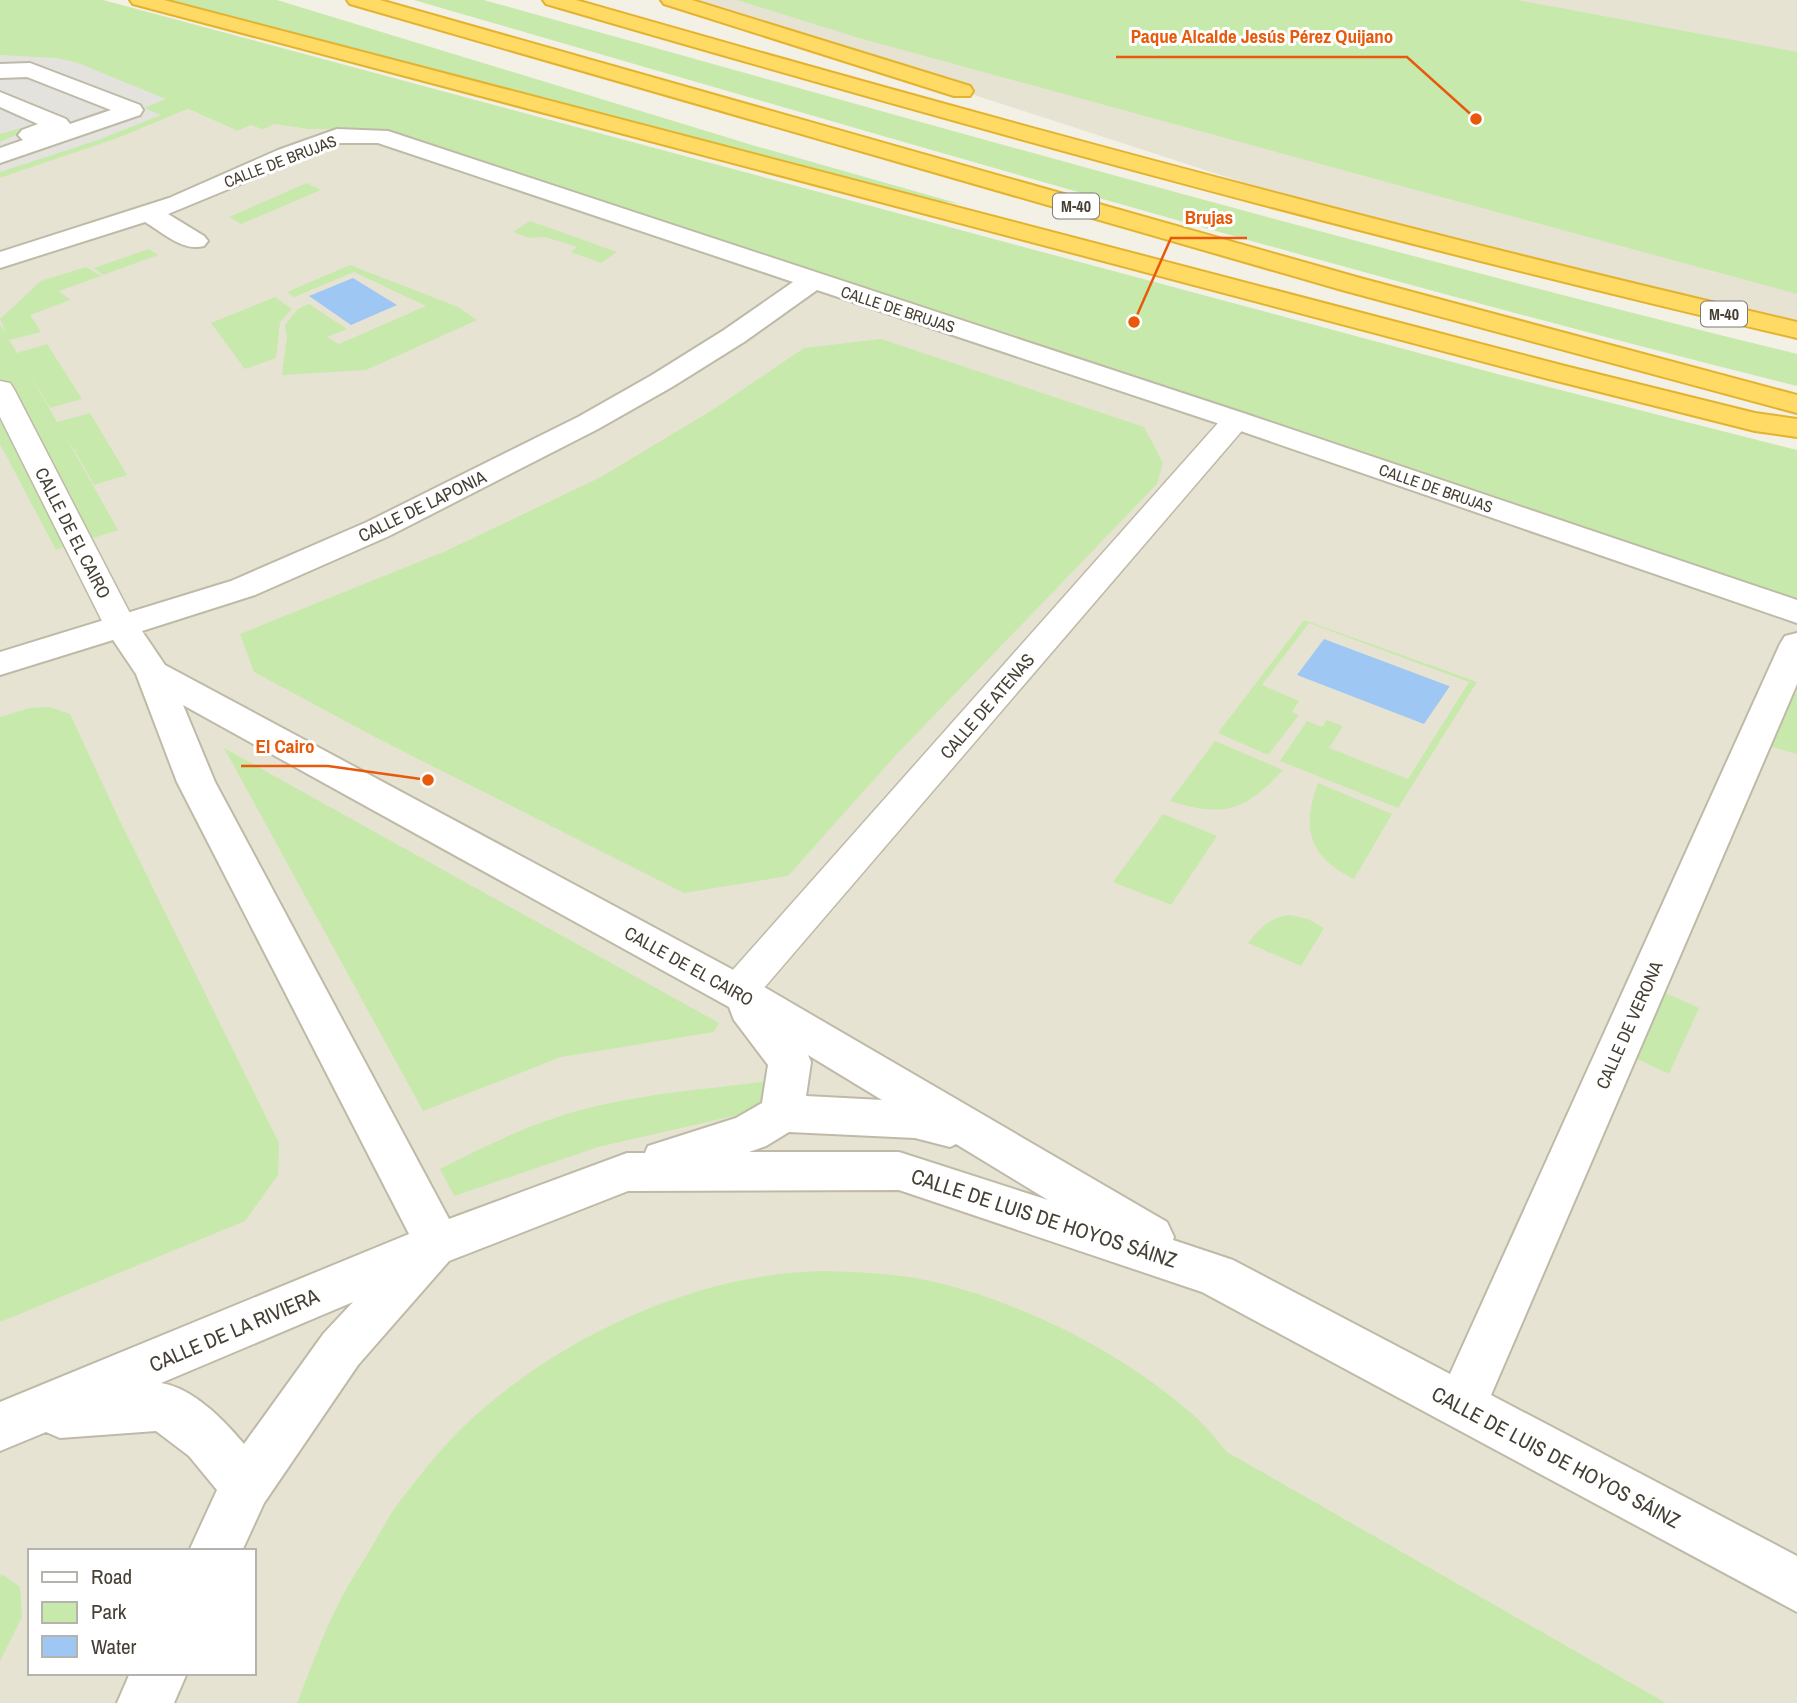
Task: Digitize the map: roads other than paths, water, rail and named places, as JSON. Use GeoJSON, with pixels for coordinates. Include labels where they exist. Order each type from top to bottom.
{"type":"FeatureCollection","features":[{"type":"Feature","properties":{"kind":"highway"},"geometry":{"type":"LineString","coordinates":[[140,0],[1555,372],[1755,422],[1797,428]]}},
{"type":"Feature","properties":{"kind":"highway","name":"M-40"},"geometry":{"type":"LineString","coordinates":[[356,0],[1351,284],[1797,404]]}},
{"type":"Feature","properties":{"kind":"highway","name":"M-40"},"geometry":{"type":"LineString","coordinates":[[553,0],[1061,145],[1639,294],[1797,330]]}},
{"type":"Feature","properties":{"kind":"highway"},"geometry":{"type":"LineString","coordinates":[[671,0],[986,99]]}},
{"type":"Feature","properties":{"kind":"highway"},"geometry":{"type":"LineString","coordinates":[[1025,111],[1393,231]]}},
{"type":"Feature","properties":{"kind":"street"},"geometry":{"type":"LineString","coordinates":[[0,71],[30,70],[132,110],[0,156]]}},
{"type":"Feature","properties":{"kind":"street"},"geometry":{"type":"LineString","coordinates":[[0,99],[58,124],[0,146]]}},
{"type":"Feature","properties":{"kind":"street","name":"CALLE DE BRUJAS"},"geometry":{"type":"LineString","coordinates":[[0,260],[178,203],[286,155],[337,136],[380,136],[1236,420],[1797,612]]}},
{"type":"Feature","properties":{"kind":"street"},"geometry":{"type":"LineString","coordinates":[[146,212],[195,241]]}},
{"type":"Feature","properties":{"kind":"street","name":"CALLE DE LAPONIA"},"geometry":{"type":"LineString","coordinates":[[0,664],[243,588],[378,529],[588,424],[734,336],[812,281]]}},
{"type":"Feature","properties":{"kind":"street","name":"CALLE DE EL CAIRO"},"geometry":{"type":"LineString","coordinates":[[0,389],[120,625],[153,673],[197,782],[438,1244]]}},
{"type":"Feature","properties":{"kind":"street","name":"CALLE DE ATENAS"},"geometry":{"type":"LineString","coordinates":[[737,992],[1236,420]]}},
{"type":"Feature","properties":{"kind":"street","name":"CALLE DE VERONA"},"geometry":{"type":"LineString","coordinates":[[1461,1406],[1797,644]]}},
{"type":"Feature","properties":{"kind":"street","name":"CALLE DE EL CAIRO"},"geometry":{"type":"LineString","coordinates":[[153,673],[737,992],[1216,1275]]}},
{"type":"Feature","properties":{"kind":"street"},"geometry":{"type":"LineString","coordinates":[[737,992],[790,1062],[782,1113]]}},
{"type":"Feature","properties":{"kind":"street"},"geometry":{"type":"LineString","coordinates":[[627,1172],[750,1133],[782,1113],[915,1120],[974,1133]]}},
{"type":"Feature","properties":{"kind":"street","name":"CALLE DE LUIS DE HOYOS SÁINZ"},"geometry":{"type":"LineString","coordinates":[[216,1549],[246,1485],[341,1349],[438,1244],[627,1172],[899,1171],[1216,1275],[1797,1585]]}},
{"type":"Feature","properties":{"kind":"street","name":"CALLE DE LA RIVIERA"},"geometry":{"type":"LineString","coordinates":[[15,1421],[438,1244]]}},
{"type":"Feature","properties":{"kind":"street","name":"CALLE DE LA RIVIERA"},"geometry":{"type":"LineString","coordinates":[[15,1421],[164,1407],[207,1439],[246,1485]]}},
{"type":"Feature","properties":{"kind":"street"},"geometry":{"type":"LineString","coordinates":[[145,1703],[158,1675]]}},
{"type":"Feature","properties":{"kind":"water"},"geometry":{"type":"Polygon","coordinates":[[[353,278],[397,305],[351,325],[309,296],[353,278]]]}},
{"type":"Feature","properties":{"kind":"water"},"geometry":{"type":"Polygon","coordinates":[[[1324,639],[1450,686],[1424,724],[1297,675],[1324,639]]]}},
{"type":"Feature","properties":{"kind":"place","name":"Paque Alcalde Jesús Pérez Quijano"},"geometry":{"type":"Point","coordinates":[1476,119]}},
{"type":"Feature","properties":{"kind":"place","name":"Brujas"},"geometry":{"type":"Point","coordinates":[1134,322]}},
{"type":"Feature","properties":{"kind":"place","name":"El Cairo"},"geometry":{"type":"Point","coordinates":[428,780]}}]}
